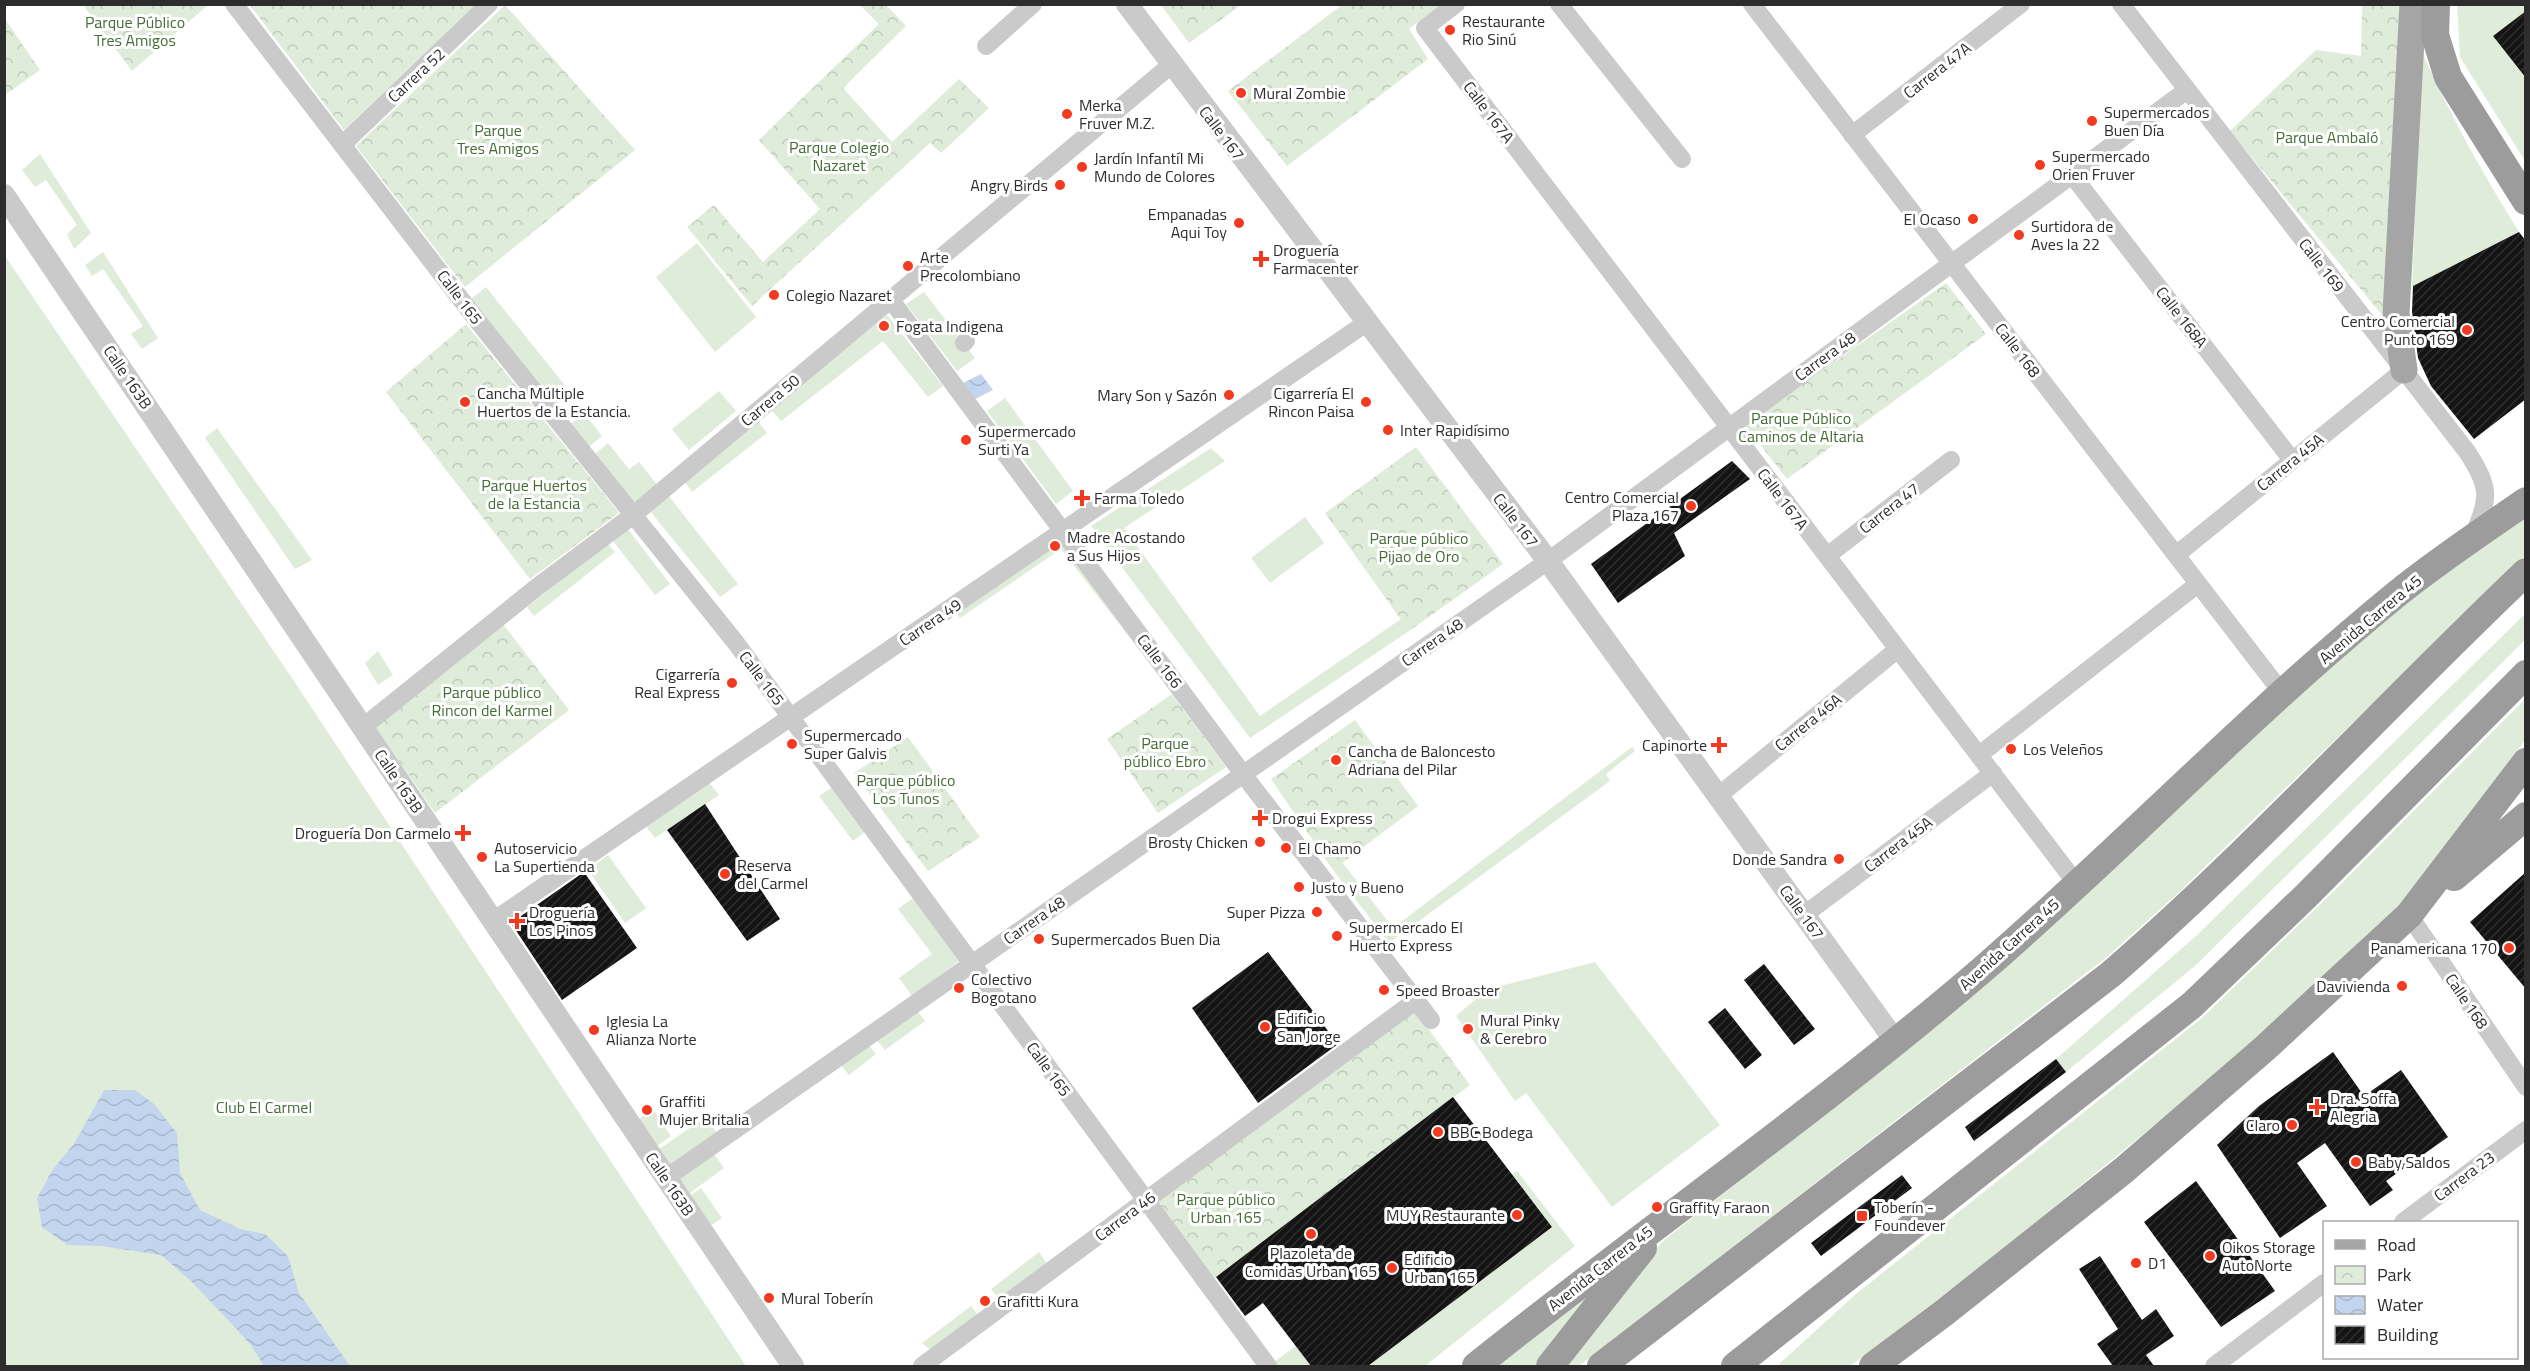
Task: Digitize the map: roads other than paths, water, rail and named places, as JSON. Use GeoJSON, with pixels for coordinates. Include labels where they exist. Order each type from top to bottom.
{"type":"FeatureCollection","features":[{"type":"Feature","properties":{"kind":"highway"},"geometry":{"type":"LineString","coordinates":[[2436,4],[2435,35],[2448,77],[2526,201]]}},
{"type":"Feature","properties":{"kind":"highway","name":"Avenida Carrera 45"},"geometry":{"type":"LineString","coordinates":[[1476,1366],[1671,1213],[1896,1042],[1985,966],[2283,694],[2400,591],[2526,501]]}},
{"type":"Feature","properties":{"kind":"highway"},"geometry":{"type":"LineString","coordinates":[[1601,1366],[2111,974],[2163,929],[2285,813],[2526,572]]}},
{"type":"Feature","properties":{"kind":"highway"},"geometry":{"type":"LineString","coordinates":[[1735,1366],[2192,1005],[2306,896],[2526,674]]}},
{"type":"Feature","properties":{"kind":"highway"},"geometry":{"type":"LineString","coordinates":[[2409,915],[2526,762]]}},
{"type":"Feature","properties":{"kind":"highway"},"geometry":{"type":"LineString","coordinates":[[1873,1366],[2124,1170],[2264,1049],[2409,915],[2526,816]]}},
{"type":"Feature","properties":{"kind":"highway"},"geometry":{"type":"LineString","coordinates":[[1550,1366],[1671,1213]]}},
{"type":"Feature","properties":{"kind":"main road"},"geometry":{"type":"LineString","coordinates":[[2403,370],[2396,313],[2414,4]]}},
{"type":"Feature","properties":{"kind":"street","name":"Calle 165"},"geometry":{"type":"LineString","coordinates":[[234,4],[632,516],[736,643],[1268,1366]]}},
{"type":"Feature","properties":{"kind":"street","name":"Carrera 52"},"geometry":{"type":"LineString","coordinates":[[342,145],[489,4]]}},
{"type":"Feature","properties":{"kind":"street"},"geometry":{"type":"LineString","coordinates":[[986,46],[1033,4]]}},
{"type":"Feature","properties":{"kind":"street","name":"Calle 167"},"geometry":{"type":"LineString","coordinates":[[1127,4],[1548,561],[1896,1042]]}},
{"type":"Feature","properties":{"kind":"street","name":"Calle 167A"},"geometry":{"type":"LineString","coordinates":[[1456,4],[1425,28],[2076,884]]}},
{"type":"Feature","properties":{"kind":"street"},"geometry":{"type":"LineString","coordinates":[[1559,4],[1682,159]]}},
{"type":"Feature","properties":{"kind":"street","name":"Calle 168"},"geometry":{"type":"LineString","coordinates":[[1752,4],[2283,694]]}},
{"type":"Feature","properties":{"kind":"street","name":"Carrera 47A"},"geometry":{"type":"LineString","coordinates":[[1852,135],[2021,4]]}},
{"type":"Feature","properties":{"kind":"street","name":"Calle 169"},"geometry":{"type":"LineString","coordinates":[[2121,4],[2468,453],[2486,484],[2486,498],[2473,537]]}},
{"type":"Feature","properties":{"kind":"street","name":"Carrera 50"},"geometry":{"type":"LineString","coordinates":[[363,727],[537,587],[632,516],[1171,65]]}},
{"type":"Feature","properties":{"kind":"street","name":"Carrera 48"},"geometry":{"type":"LineString","coordinates":[[666,1178],[1548,561],[2187,90]]}},
{"type":"Feature","properties":{"kind":"street","name":"Calle 168A"},"geometry":{"type":"LineString","coordinates":[[2072,175],[2292,460]]}},
{"type":"Feature","properties":{"kind":"street","name":"Calle 163B"},"geometry":{"type":"LineString","coordinates":[[4,195],[793,1366]]}},
{"type":"Feature","properties":{"kind":"street","name":"Calle 166"},"geometry":{"type":"LineString","coordinates":[[891,300],[941,359],[1062,531],[1431,1020]]}},
{"type":"Feature","properties":{"kind":"street","name":"Carrera 49"},"geometry":{"type":"LineString","coordinates":[[493,921],[1366,323]]}},
{"type":"Feature","properties":{"kind":"street","name":"Carrera 45A"},"geometry":{"type":"LineString","coordinates":[[2176,555],[2403,370]]}},
{"type":"Feature","properties":{"kind":"street","name":"Carrera 47"},"geometry":{"type":"LineString","coordinates":[[1827,556],[1951,460]]}},
{"type":"Feature","properties":{"kind":"street"},"geometry":{"type":"LineString","coordinates":[[1979,755],[2198,584]]}},
{"type":"Feature","properties":{"kind":"street","name":"Carrera 46A"},"geometry":{"type":"LineString","coordinates":[[1718,795],[1898,649]]}},
{"type":"Feature","properties":{"kind":"street","name":"Carrera 45A"},"geometry":{"type":"LineString","coordinates":[[1804,915],[1993,773]]}},
{"type":"Feature","properties":{"kind":"street","name":"Calle 168"},"geometry":{"type":"LineString","coordinates":[[2409,915],[2526,1087]]}},
{"type":"Feature","properties":{"kind":"street","name":"Carrera 46"},"geometry":{"type":"LineString","coordinates":[[922,1366],[1415,1001]]}},
{"type":"Feature","properties":{"kind":"street","name":"Carrera 23"},"geometry":{"type":"LineString","coordinates":[[2404,1221],[2526,1130]]}},
{"type":"Feature","properties":{"kind":"street"},"geometry":{"type":"LineString","coordinates":[[2214,1366],[2323,1284]]}},
{"type":"Feature","properties":{"kind":"water"},"geometry":{"type":"Polygon","coordinates":[[[981,374],[993,390],[975,399],[963,383],[981,374]]]}},
{"type":"Feature","properties":{"kind":"water"},"geometry":{"type":"Polygon","coordinates":[[[104,1090],[135,1090],[154,1104],[177,1133],[180,1173],[200,1210],[240,1229],[265,1234],[288,1256],[299,1293],[350,1366],[264,1366],[251,1345],[228,1320],[191,1281],[161,1255],[101,1246],[67,1245],[42,1227],[37,1198],[53,1169],[74,1144],[104,1090]]]}},
{"type":"Feature","properties":{"kind":"place","name":"Restaurante Rio Sinú"},"geometry":{"type":"Point","coordinates":[1450,30]}},
{"type":"Feature","properties":{"kind":"place","name":"Mural Zombie"},"geometry":{"type":"Point","coordinates":[1241,93]}},
{"type":"Feature","properties":{"kind":"place","name":"Merka Fruver M.Z."},"geometry":{"type":"Point","coordinates":[1067,114]}},
{"type":"Feature","properties":{"kind":"place","name":"Supermercados Buen Día"},"geometry":{"type":"Point","coordinates":[2092,121]}},
{"type":"Feature","properties":{"kind":"place","name":"Supermercado Orien Fruver"},"geometry":{"type":"Point","coordinates":[2040,165]}},
{"type":"Feature","properties":{"kind":"place","name":"Jardín Infantíl Mi Mundo de Colores"},"geometry":{"type":"Point","coordinates":[1082,167]}},
{"type":"Feature","properties":{"kind":"place","name":"Angry Birds"},"geometry":{"type":"Point","coordinates":[1060,185]}},
{"type":"Feature","properties":{"kind":"place","name":"El Ocaso"},"geometry":{"type":"Point","coordinates":[1973,219]}},
{"type":"Feature","properties":{"kind":"place","name":"Empanadas Aqui Toy"},"geometry":{"type":"Point","coordinates":[1239,223]}},
{"type":"Feature","properties":{"kind":"place","name":"Surtidora de Aves la 22"},"geometry":{"type":"Point","coordinates":[2019,235]}},
{"type":"Feature","properties":{"kind":"place","name":"Droguería Farmacenter"},"geometry":{"type":"Point","coordinates":[1261,259]}},
{"type":"Feature","properties":{"kind":"place","name":"Arte Precolombiano"},"geometry":{"type":"Point","coordinates":[908,266]}},
{"type":"Feature","properties":{"kind":"place","name":"Colegio Nazaret"},"geometry":{"type":"Point","coordinates":[774,295]}},
{"type":"Feature","properties":{"kind":"place","name":"Fogata Indigena"},"geometry":{"type":"Point","coordinates":[884,326]}},
{"type":"Feature","properties":{"kind":"place","name":"Centro Comercial Punto 169"},"geometry":{"type":"Point","coordinates":[2467,330]}},
{"type":"Feature","properties":{"kind":"place","name":"Mary Son y Sazón"},"geometry":{"type":"Point","coordinates":[1229,395]}},
{"type":"Feature","properties":{"kind":"place","name":"Cancha Múltiple Huertos de la Estancia."},"geometry":{"type":"Point","coordinates":[465,402]}},
{"type":"Feature","properties":{"kind":"place","name":"Cigarrería El Rincon Paisa"},"geometry":{"type":"Point","coordinates":[1366,402]}},
{"type":"Feature","properties":{"kind":"place","name":"Inter Rapidísimo"},"geometry":{"type":"Point","coordinates":[1388,430]}},
{"type":"Feature","properties":{"kind":"place","name":"Supermercado Surti Ya"},"geometry":{"type":"Point","coordinates":[966,440]}},
{"type":"Feature","properties":{"kind":"place","name":"Farma Toledo"},"geometry":{"type":"Point","coordinates":[1082,498]}},
{"type":"Feature","properties":{"kind":"place","name":"Centro Comercial Plaza 167"},"geometry":{"type":"Point","coordinates":[1691,506]}},
{"type":"Feature","properties":{"kind":"place","name":"Madre Acostando a Sus Hijos"},"geometry":{"type":"Point","coordinates":[1055,546]}},
{"type":"Feature","properties":{"kind":"place","name":"Cigarrería Real Express"},"geometry":{"type":"Point","coordinates":[732,683]}},
{"type":"Feature","properties":{"kind":"place","name":"Supermercado Super Galvis"},"geometry":{"type":"Point","coordinates":[792,744]}},
{"type":"Feature","properties":{"kind":"place","name":"Capinorte"},"geometry":{"type":"Point","coordinates":[1719,745]}},
{"type":"Feature","properties":{"kind":"place","name":"Los Veleños"},"geometry":{"type":"Point","coordinates":[2011,749]}},
{"type":"Feature","properties":{"kind":"place","name":"Cancha de Baloncesto Adriana del Pilar"},"geometry":{"type":"Point","coordinates":[1336,760]}},
{"type":"Feature","properties":{"kind":"place","name":"Drogui Express"},"geometry":{"type":"Point","coordinates":[1260,818]}},
{"type":"Feature","properties":{"kind":"place","name":"Droguería Don Carmelo"},"geometry":{"type":"Point","coordinates":[463,833]}},
{"type":"Feature","properties":{"kind":"place","name":"Brosty Chicken"},"geometry":{"type":"Point","coordinates":[1260,842]}},
{"type":"Feature","properties":{"kind":"place","name":"El Chamo"},"geometry":{"type":"Point","coordinates":[1286,848]}},
{"type":"Feature","properties":{"kind":"place","name":"Autoservicio La Supertienda"},"geometry":{"type":"Point","coordinates":[482,857]}},
{"type":"Feature","properties":{"kind":"place","name":"Donde Sandra"},"geometry":{"type":"Point","coordinates":[1839,859]}},
{"type":"Feature","properties":{"kind":"place","name":"Reserva del Carmel"},"geometry":{"type":"Point","coordinates":[725,874]}},
{"type":"Feature","properties":{"kind":"place","name":"Justo y Bueno"},"geometry":{"type":"Point","coordinates":[1299,887]}},
{"type":"Feature","properties":{"kind":"place","name":"Super Pizza"},"geometry":{"type":"Point","coordinates":[1317,912]}},
{"type":"Feature","properties":{"kind":"place","name":"Droguería Los Pinos"},"geometry":{"type":"Point","coordinates":[517,921]}},
{"type":"Feature","properties":{"kind":"place","name":"Supermercado El Huerto Express"},"geometry":{"type":"Point","coordinates":[1337,936]}},
{"type":"Feature","properties":{"kind":"place","name":"Supermercados Buen Dia"},"geometry":{"type":"Point","coordinates":[1039,939]}},
{"type":"Feature","properties":{"kind":"place","name":"Panamericana 170"},"geometry":{"type":"Point","coordinates":[2509,948]}},
{"type":"Feature","properties":{"kind":"place","name":"Davivienda"},"geometry":{"type":"Point","coordinates":[2402,986]}},
{"type":"Feature","properties":{"kind":"place","name":"Colectivo Bogotano"},"geometry":{"type":"Point","coordinates":[959,988]}},
{"type":"Feature","properties":{"kind":"place","name":"Speed Broaster"},"geometry":{"type":"Point","coordinates":[1384,990]}},
{"type":"Feature","properties":{"kind":"place","name":"Edificio San Jorge"},"geometry":{"type":"Point","coordinates":[1265,1027]}},
{"type":"Feature","properties":{"kind":"place","name":"Mural Pinky & Cerebro"},"geometry":{"type":"Point","coordinates":[1468,1029]}},
{"type":"Feature","properties":{"kind":"place","name":"Iglesia La Alianza Norte"},"geometry":{"type":"Point","coordinates":[594,1030]}},
{"type":"Feature","properties":{"kind":"place","name":"Dra. Soffa Alegria"},"geometry":{"type":"Point","coordinates":[2317,1107]}},
{"type":"Feature","properties":{"kind":"place","name":"Graffiti Mujer Britalia"},"geometry":{"type":"Point","coordinates":[647,1110]}},
{"type":"Feature","properties":{"kind":"place","name":"Claro"},"geometry":{"type":"Point","coordinates":[2292,1125]}},
{"type":"Feature","properties":{"kind":"place","name":"BBC Bodega"},"geometry":{"type":"Point","coordinates":[1438,1132]}},
{"type":"Feature","properties":{"kind":"place","name":"Baby Saldos"},"geometry":{"type":"Point","coordinates":[2356,1162]}},
{"type":"Feature","properties":{"kind":"place","name":"Graffity Faraon"},"geometry":{"type":"Point","coordinates":[1657,1207]}},
{"type":"Feature","properties":{"kind":"place","name":"MUY Restaurante"},"geometry":{"type":"Point","coordinates":[1517,1215]}},
{"type":"Feature","properties":{"kind":"place","name":"Toberín - Foundever"},"geometry":{"type":"Point","coordinates":[1862,1216]}},
{"type":"Feature","properties":{"kind":"place","name":"Plazoleta de Comidas Urban 165"},"geometry":{"type":"Point","coordinates":[1311,1234]}},
{"type":"Feature","properties":{"kind":"place","name":"Oikos Storage AutoNorte"},"geometry":{"type":"Point","coordinates":[2210,1256]}},
{"type":"Feature","properties":{"kind":"place","name":"D1"},"geometry":{"type":"Point","coordinates":[2136,1263]}},
{"type":"Feature","properties":{"kind":"place","name":"Edificio Urban 165"},"geometry":{"type":"Point","coordinates":[1392,1268]}},
{"type":"Feature","properties":{"kind":"place","name":"Mural Toberín"},"geometry":{"type":"Point","coordinates":[769,1298]}},
{"type":"Feature","properties":{"kind":"place","name":"Grafitti Kura"},"geometry":{"type":"Point","coordinates":[985,1301]}},
{"type":"Feature","properties":{"kind":"park label","name":"Parque Público Tres Amigos"},"geometry":{"type":"Point","coordinates":[135,31]}},
{"type":"Feature","properties":{"kind":"park label","name":"Parque Ambaló"},"geometry":{"type":"Point","coordinates":[2327,137]}},
{"type":"Feature","properties":{"kind":"park label","name":"Parque Tres Amigos"},"geometry":{"type":"Point","coordinates":[498,139]}},
{"type":"Feature","properties":{"kind":"park label","name":"Parque Colegio Nazaret"},"geometry":{"type":"Point","coordinates":[839,156]}},
{"type":"Feature","properties":{"kind":"park label","name":"Parque Público Caminos de Altaria"},"geometry":{"type":"Point","coordinates":[1801,427]}},
{"type":"Feature","properties":{"kind":"park label","name":"Parque Huertos de la Estancia"},"geometry":{"type":"Point","coordinates":[534,494]}},
{"type":"Feature","properties":{"kind":"park label","name":"Parque público Pijao de Oro"},"geometry":{"type":"Point","coordinates":[1419,547]}},
{"type":"Feature","properties":{"kind":"park label","name":"Parque público Rincon del Karmel"},"geometry":{"type":"Point","coordinates":[492,701]}},
{"type":"Feature","properties":{"kind":"park label","name":"Parque público Ebro"},"geometry":{"type":"Point","coordinates":[1165,752]}},
{"type":"Feature","properties":{"kind":"park label","name":"Parque público Los Tunos"},"geometry":{"type":"Point","coordinates":[906,789]}},
{"type":"Feature","properties":{"kind":"park label","name":"Club El Carmel"},"geometry":{"type":"Point","coordinates":[264,1107]}},
{"type":"Feature","properties":{"kind":"park label","name":"Parque público Urban 165"},"geometry":{"type":"Point","coordinates":[1226,1208]}}]}
